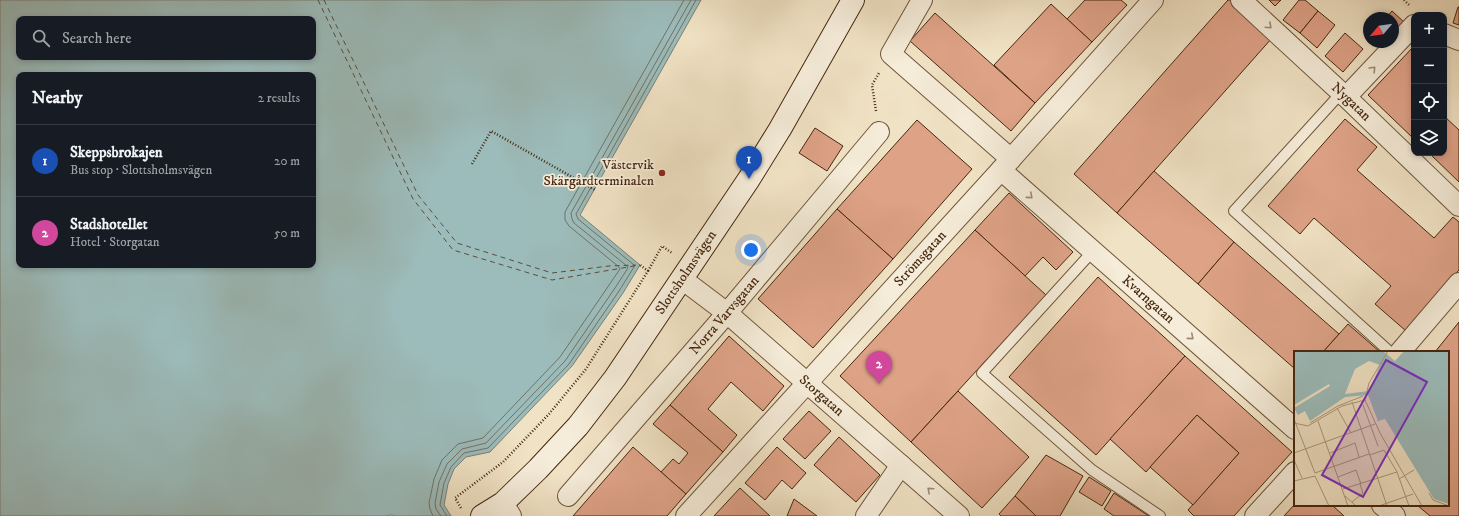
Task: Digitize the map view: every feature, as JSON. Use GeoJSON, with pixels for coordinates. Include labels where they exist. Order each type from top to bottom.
{"type":"FeatureCollection","features":[{"type":"Feature","properties":{"kind":"street","name":"Slottsholmsvägen"},"geometry":{"type":"LineString","coordinates":[[472,513],[507,510],[578,426],[615,378],[724,216],[780,129],[853,0]]}},
{"type":"Feature","properties":{"kind":"street"},"geometry":{"type":"LineString","coordinates":[[891,54],[922,0]]}},
{"type":"Feature","properties":{"kind":"street","name":"Strömsgatan"},"geometry":{"type":"LineString","coordinates":[[686,516],[1006,165],[1153,0]]}},
{"type":"Feature","properties":{"kind":"street","name":"Nygatan"},"geometry":{"type":"LineString","coordinates":[[1241,0],[1344,95],[1459,206]]}},
{"type":"Feature","properties":{"kind":"street"},"geometry":{"type":"LineString","coordinates":[[1344,95],[1411,29]]}},
{"type":"Feature","properties":{"kind":"street"},"geometry":{"type":"LineString","coordinates":[[1447,35],[1459,40]]}},
{"type":"Feature","properties":{"kind":"street","name":"Kvarngatan"},"geometry":{"type":"LineString","coordinates":[[891,54],[1093,251],[1294,428]]}},
{"type":"Feature","properties":{"kind":"street","name":"Norra Varvsgatan"},"geometry":{"type":"LineString","coordinates":[[568,496],[727,313],[879,132]]}},
{"type":"Feature","properties":{"kind":"street","name":"Storgatan"},"geometry":{"type":"LineString","coordinates":[[682,279],[727,313],[959,516]]}},
{"type":"Feature","properties":{"kind":"street"},"geometry":{"type":"LineString","coordinates":[[1401,351],[1459,283]]}},
{"type":"Feature","properties":{"kind":"street"},"geometry":{"type":"LineString","coordinates":[[866,516],[901,465]]}},
{"type":"Feature","properties":{"kind":"street"},"geometry":{"type":"LineString","coordinates":[[1256,516],[1294,473]]}},
{"type":"Feature","properties":{"kind":"street"},"geometry":{"type":"LineString","coordinates":[[1383,506],[1395,516]]}},
{"type":"Feature","properties":{"kind":"lane"},"geometry":{"type":"LineString","coordinates":[[1344,95],[1234,212],[1389,351]]}},
{"type":"Feature","properties":{"kind":"lane"},"geometry":{"type":"LineString","coordinates":[[1093,251],[982,373],[1092,470],[1160,516]]}},
{"type":"Feature","properties":{"kind":"path"},"geometry":{"type":"LineString","coordinates":[[879,132],[872,85],[891,54]]}},
{"type":"Feature","properties":{"kind":"path"},"geometry":{"type":"LineString","coordinates":[[472,164],[491,130],[595,190]]}},
{"type":"Feature","properties":{"kind":"path"},"geometry":{"type":"LineString","coordinates":[[472,513],[455,498],[503,462],[549,414],[586,368],[648,271],[640,265]]}},
{"type":"Feature","properties":{"kind":"water"},"geometry":{"type":"Polygon","coordinates":[[[0,0],[701,0],[580,215],[640,265],[623,293],[572,366],[490,452],[466,457],[454,469],[448,484],[444,505],[451,516],[0,516],[0,0]]]}},
{"type":"Feature","properties":{"kind":"building"},"geometry":{"type":"Polygon","coordinates":[[[1085,0],[1121,0],[1127,5],[1092,42],[1067,19],[1085,0]]]}},
{"type":"Feature","properties":{"kind":"building"},"geometry":{"type":"Polygon","coordinates":[[[1228,0],[1230,0],[1272,38],[1117,213],[1074,174],[1228,0]]]}},
{"type":"Feature","properties":{"kind":"building"},"geometry":{"type":"Polygon","coordinates":[[[1269,0],[1281,0],[1275,6],[1269,0]]]}},
{"type":"Feature","properties":{"kind":"building"},"geometry":{"type":"Polygon","coordinates":[[[1299,0],[1305,0],[1318,11],[1300,33],[1283,20],[1299,0]]]}},
{"type":"Feature","properties":{"kind":"building"},"geometry":{"type":"Polygon","coordinates":[[[1051,4],[1092,42],[1035,103],[994,65],[1051,4]]]}},
{"type":"Feature","properties":{"kind":"building"},"geometry":{"type":"Polygon","coordinates":[[[1459,7],[1459,25],[1453,23],[1459,7]]]}},
{"type":"Feature","properties":{"kind":"building"},"geometry":{"type":"Polygon","coordinates":[[[1318,11],[1335,25],[1317,48],[1300,33],[1318,11]]]}},
{"type":"Feature","properties":{"kind":"building"},"geometry":{"type":"Polygon","coordinates":[[[935,13],[1035,103],[1011,131],[910,41],[935,13]]]}},
{"type":"Feature","properties":{"kind":"building"},"geometry":{"type":"Polygon","coordinates":[[[1399,18],[1406,24],[1399,32],[1399,18]]]}},
{"type":"Feature","properties":{"kind":"building"},"geometry":{"type":"Polygon","coordinates":[[[1345,33],[1363,49],[1343,72],[1325,56],[1345,33]]]}},
{"type":"Feature","properties":{"kind":"building"},"geometry":{"type":"Polygon","coordinates":[[[1411,49],[1411,136],[1368,95],[1411,49]]]}},
{"type":"Feature","properties":{"kind":"building"},"geometry":{"type":"Polygon","coordinates":[[[1345,119],[1377,147],[1357,170],[1434,238],[1453,217],[1459,222],[1459,270],[1406,331],[1375,304],[1391,286],[1314,218],[1300,234],[1268,206],[1345,119]]]}},
{"type":"Feature","properties":{"kind":"building"},"geometry":{"type":"Polygon","coordinates":[[[1447,119],[1459,130],[1459,182],[1432,156],[1447,156],[1447,119]]]}},
{"type":"Feature","properties":{"kind":"building"},"geometry":{"type":"Polygon","coordinates":[[[917,120],[972,169],[893,259],[837,209],[917,120]]]}},
{"type":"Feature","properties":{"kind":"building"},"geometry":{"type":"Polygon","coordinates":[[[815,128],[843,146],[827,171],[799,153],[815,128]]]}},
{"type":"Feature","properties":{"kind":"building"},"geometry":{"type":"Polygon","coordinates":[[[1154,171],[1234,242],[1198,284],[1117,213],[1154,171]]]}},
{"type":"Feature","properties":{"kind":"building"},"geometry":{"type":"Polygon","coordinates":[[[1009,193],[1073,252],[1056,270],[1043,257],[1025,276],[975,230],[1009,193]]]}},
{"type":"Feature","properties":{"kind":"building"},"geometry":{"type":"Polygon","coordinates":[[[837,209],[893,259],[813,348],[758,299],[837,209]]]}},
{"type":"Feature","properties":{"kind":"building"},"geometry":{"type":"Polygon","coordinates":[[[975,230],[1046,295],[911,442],[840,376],[975,230]]]}},
{"type":"Feature","properties":{"kind":"building"},"geometry":{"type":"Polygon","coordinates":[[[1234,242],[1339,334],[1324,351],[1294,351],[1294,368],[1198,284],[1234,242]]]}},
{"type":"Feature","properties":{"kind":"building"},"geometry":{"type":"Polygon","coordinates":[[[1098,277],[1185,356],[1096,455],[1009,377],[1098,277]]]}},
{"type":"Feature","properties":{"kind":"building"},"geometry":{"type":"Polygon","coordinates":[[[1459,322],[1459,516],[1430,516],[1418,506],[1449,506],[1449,351],[1436,351],[1459,322]]]}},
{"type":"Feature","properties":{"kind":"building"},"geometry":{"type":"Polygon","coordinates":[[[1348,324],[1379,351],[1324,351],[1348,324]]]}},
{"type":"Feature","properties":{"kind":"building"},"geometry":{"type":"Polygon","coordinates":[[[729,336],[784,386],[763,411],[731,382],[708,409],[737,435],[723,452],[670,405],[729,336]]]}},
{"type":"Feature","properties":{"kind":"building"},"geometry":{"type":"Polygon","coordinates":[[[1185,356],[1292,452],[1234,516],[1194,516],[1188,510],[1239,453],[1197,415],[1146,472],[1110,439],[1185,356]]]}},
{"type":"Feature","properties":{"kind":"building"},"geometry":{"type":"Polygon","coordinates":[[[958,391],[1029,457],[982,508],[911,442],[958,391]]]}},
{"type":"Feature","properties":{"kind":"building"},"geometry":{"type":"Polygon","coordinates":[[[670,405],[723,452],[686,494],[661,472],[673,459],[679,464],[688,453],[653,424],[670,405]]]}},
{"type":"Feature","properties":{"kind":"building"},"geometry":{"type":"Polygon","coordinates":[[[809,411],[831,431],[805,459],[783,439],[809,411]]]}},
{"type":"Feature","properties":{"kind":"building"},"geometry":{"type":"Polygon","coordinates":[[[1197,415],[1239,453],[1193,505],[1150,467],[1197,415]]]}},
{"type":"Feature","properties":{"kind":"building"},"geometry":{"type":"Polygon","coordinates":[[[839,437],[880,475],[856,502],[814,465],[839,437]]]}},
{"type":"Feature","properties":{"kind":"building"},"geometry":{"type":"Polygon","coordinates":[[[633,447],[686,494],[667,516],[573,516],[633,447]]]}},
{"type":"Feature","properties":{"kind":"building"},"geometry":{"type":"Polygon","coordinates":[[[777,447],[806,473],[792,489],[782,480],[765,500],[745,483],[777,447]]]}},
{"type":"Feature","properties":{"kind":"building"},"geometry":{"type":"Polygon","coordinates":[[[1046,455],[1083,476],[1060,516],[1036,516],[1015,496],[1046,455]]]}},
{"type":"Feature","properties":{"kind":"building"},"geometry":{"type":"Polygon","coordinates":[[[1089,477],[1111,491],[1102,506],[1079,492],[1089,477]]]}},
{"type":"Feature","properties":{"kind":"building"},"geometry":{"type":"Polygon","coordinates":[[[740,488],[770,516],[714,516],[740,488]]]}},
{"type":"Feature","properties":{"kind":"building"},"geometry":{"type":"Polygon","coordinates":[[[1114,493],[1149,516],[1114,516],[1104,509],[1114,493]]]}},
{"type":"Feature","properties":{"kind":"building"},"geometry":{"type":"Polygon","coordinates":[[[1015,496],[1036,516],[1001,516],[999,514],[1015,496]]]}},
{"type":"Feature","properties":{"kind":"building"},"geometry":{"type":"Polygon","coordinates":[[[794,499],[817,516],[787,516],[794,499]]]}},
{"type":"Feature","properties":{"kind":"building"},"geometry":{"type":"Polygon","coordinates":[[[1294,505],[1333,506],[1344,516],[1284,516],[1294,505]]]}},
{"type":"Feature","properties":{"kind":"ferry route"},"geometry":{"type":"LineString","coordinates":[[318,0],[413,199],[453,250],[552,280],[640,265]]}},
{"type":"Feature","properties":{"kind":"ferry route"},"geometry":{"type":"LineString","coordinates":[[324,0],[418,195],[457,243],[552,273],[609,266],[636,265]]}},
{"type":"Feature","properties":{"kind":"place","name":"Västervik Skärgårdterminalen"},"geometry":{"type":"Point","coordinates":[662,173]}},
{"type":"Feature","properties":{"kind":"place","name":"Skeppsbrokajen"},"geometry":{"type":"Point","coordinates":[749,179]}},
{"type":"Feature","properties":{"kind":"place","name":"Stadshotellet"},"geometry":{"type":"Point","coordinates":[879,384]}}]}
